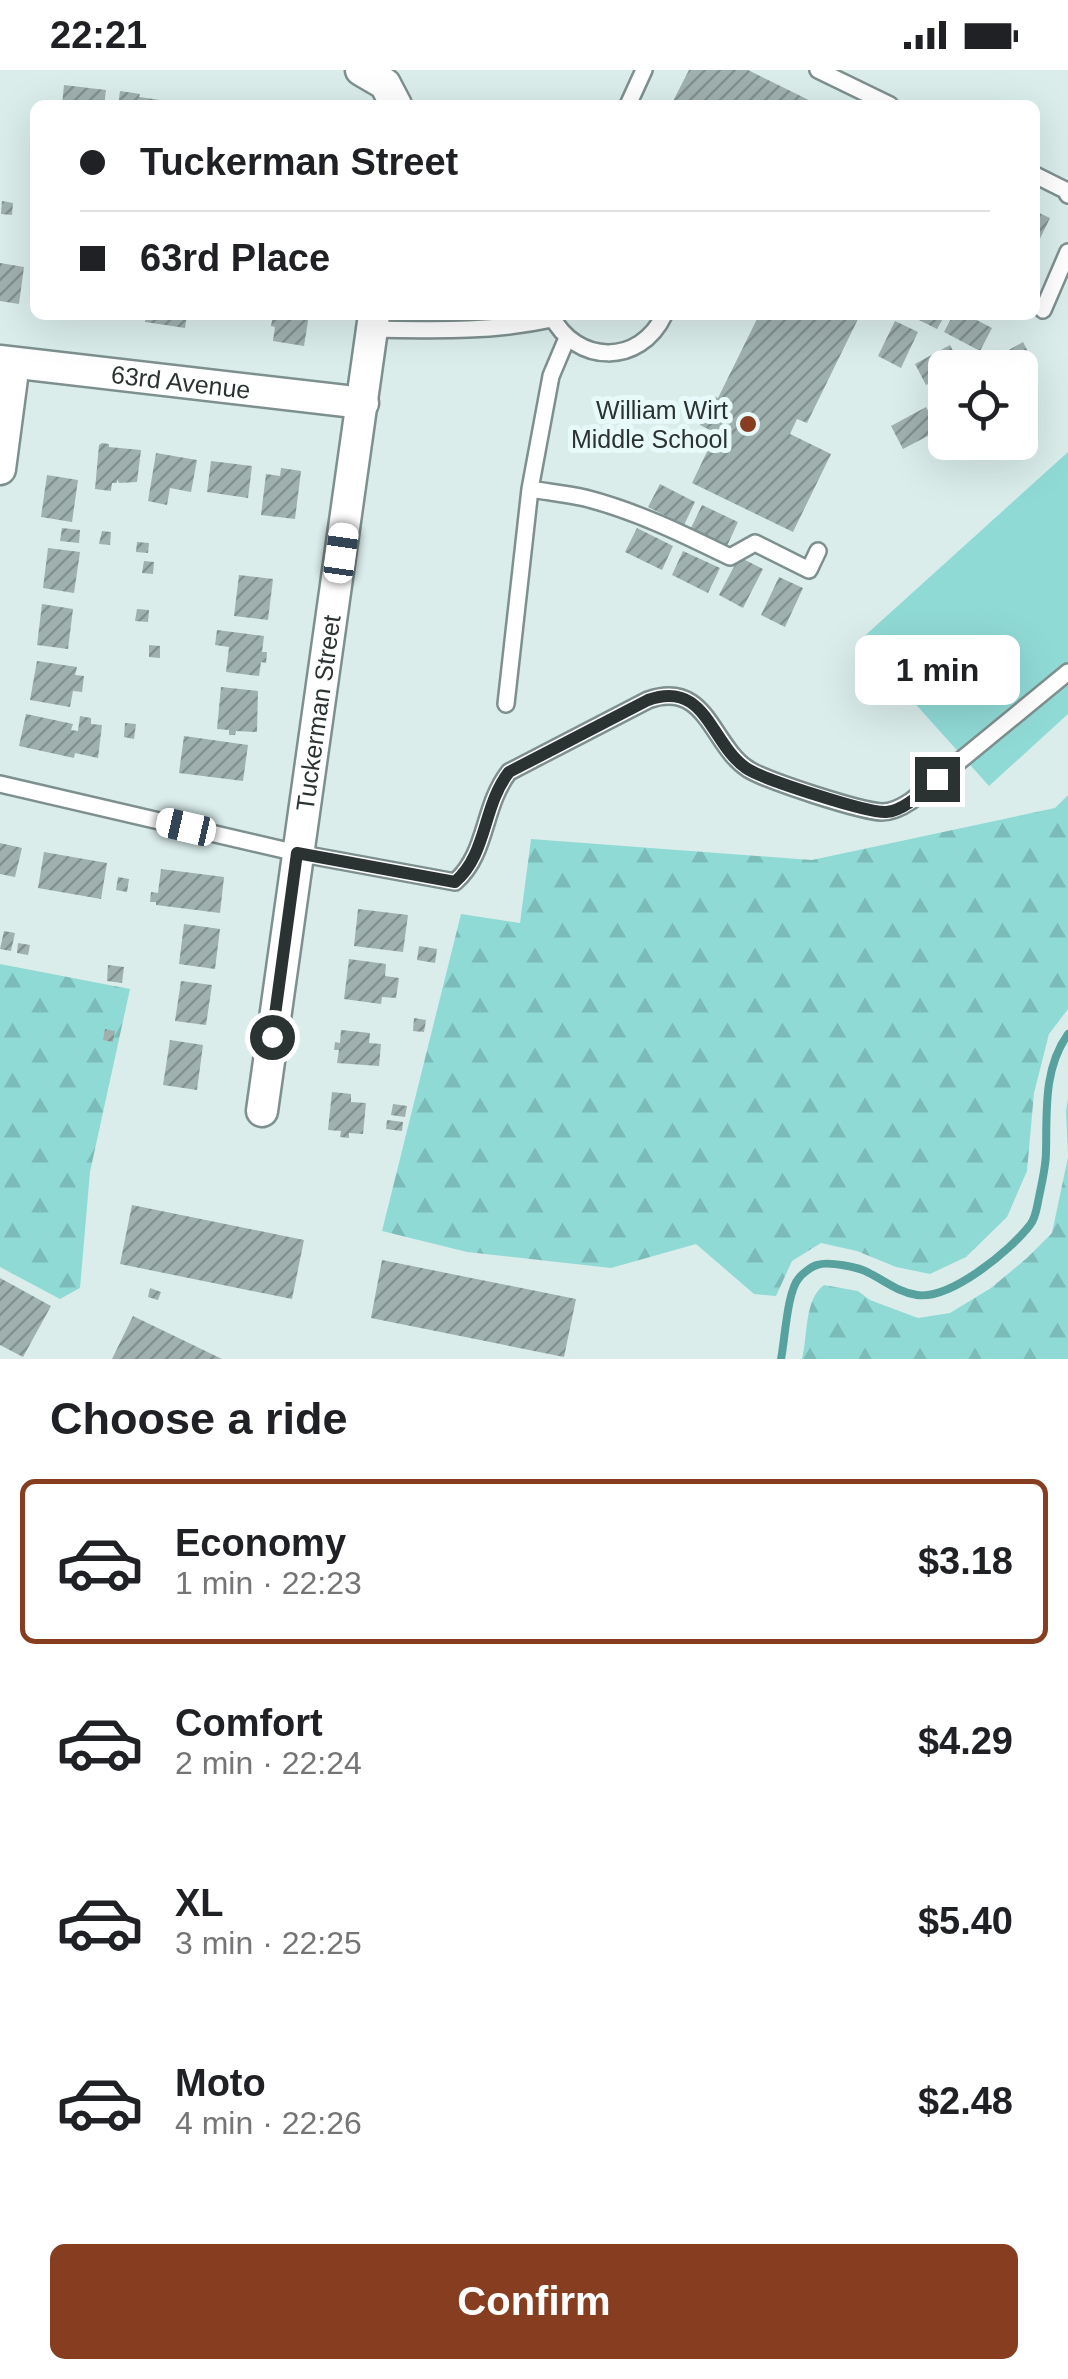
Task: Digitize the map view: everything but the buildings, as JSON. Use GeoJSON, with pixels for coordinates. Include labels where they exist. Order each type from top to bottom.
{"type":"FeatureCollection","features":[{"type":"Feature","properties":{"kind":"street"},"geometry":{"type":"LineString","coordinates":[[361,70],[385,84],[393,100]]}},
{"type":"Feature","properties":{"kind":"street","name":"Tuckerman Street"},"geometry":{"type":"LineString","coordinates":[[262,1111],[374,322]]}},
{"type":"Feature","properties":{"kind":"street"},"geometry":{"type":"LineString","coordinates":[[0,469],[7,362]]}},
{"type":"Feature","properties":{"kind":"street","name":"63rd Avenue"},"geometry":{"type":"LineString","coordinates":[[7,362],[363,403]]}},
{"type":"Feature","properties":{"kind":"lane"},"geometry":{"type":"LineString","coordinates":[[630,100],[644,70]]}},
{"type":"Feature","properties":{"kind":"lane"},"geometry":{"type":"LineString","coordinates":[[818,70],[880,100]]}},
{"type":"Feature","properties":{"kind":"lane"},"geometry":{"type":"LineString","coordinates":[[1040,178],[1068,195]]}},
{"type":"Feature","properties":{"kind":"lane"},"geometry":{"type":"LineString","coordinates":[[1043,310],[1068,252]]}},
{"type":"Feature","properties":{"kind":"lane"},"geometry":{"type":"LineString","coordinates":[[374,322],[480,330],[541,320]]}},
{"type":"Feature","properties":{"kind":"lane"},"geometry":{"type":"LineString","coordinates":[[554,320],[568,338],[585,349],[603,353],[621,352],[648,338],[662,320]]}},
{"type":"Feature","properties":{"kind":"lane"},"geometry":{"type":"LineString","coordinates":[[506,704],[530,489],[550,376],[568,338]]}},
{"type":"Feature","properties":{"kind":"lane"},"geometry":{"type":"LineString","coordinates":[[530,489],[580,497],[624,510],[664,524],[730,557],[755,543],[809,570],[818,551]]}},
{"type":"Feature","properties":{"kind":"lane"},"geometry":{"type":"LineString","coordinates":[[0,784],[297,853],[455,882],[465,873],[480,845],[497,788],[509,772],[648,700],[663,695],[690,701],[705,714],[724,746],[744,767],[764,778],[885,812],[911,801],[1068,672]]}},
{"type":"Feature","properties":{"kind":"green space"},"geometry":{"type":"Polygon","coordinates":[[[1068,452],[1068,714],[989,786],[859,641],[1068,452]]]}},
{"type":"Feature","properties":{"kind":"green space"},"geometry":{"type":"Polygon","coordinates":[[[1068,795],[1068,1009],[1049,1034],[1034,1093],[1027,1171],[1007,1217],[966,1257],[930,1274],[821,1243],[792,1261],[776,1296],[754,1294],[696,1244],[611,1268],[467,1252],[382,1231],[461,914],[520,923],[531,839],[812,860],[1055,808],[1068,795]]]}},
{"type":"Feature","properties":{"kind":"green space"},"geometry":{"type":"Polygon","coordinates":[[[0,964],[130,989],[90,1172],[80,1288],[60,1299],[0,1267],[0,964]]]}},
{"type":"Feature","properties":{"kind":"green space"},"geometry":{"type":"Polygon","coordinates":[[[1068,1157],[1068,1359],[802,1359],[810,1309],[824,1285],[858,1291],[870,1300],[918,1318],[950,1313],[991,1288],[1052,1233],[1068,1157]]]}},
{"type":"Feature","properties":{"kind":"waterway"},"geometry":{"type":"LineString","coordinates":[[781,1359],[795,1284],[812,1267],[851,1267],[904,1291],[931,1294],[978,1272],[1021,1236],[1036,1212],[1045,1163],[1050,1076],[1068,1034]]}},
{"type":"Feature","properties":{"kind":"place","name":"William Wirt Middle School"},"geometry":{"type":"Point","coordinates":[748,424]}},
{"type":"Feature","properties":{"kind":"route"},"geometry":{"type":"LineString","coordinates":[[272,1037],[297,853],[455,882],[465,873],[480,845],[497,788],[509,772],[648,700],[663,695],[690,701],[705,714],[724,746],[744,767],[764,778],[866,809],[899,809],[937,779]]}}]}
